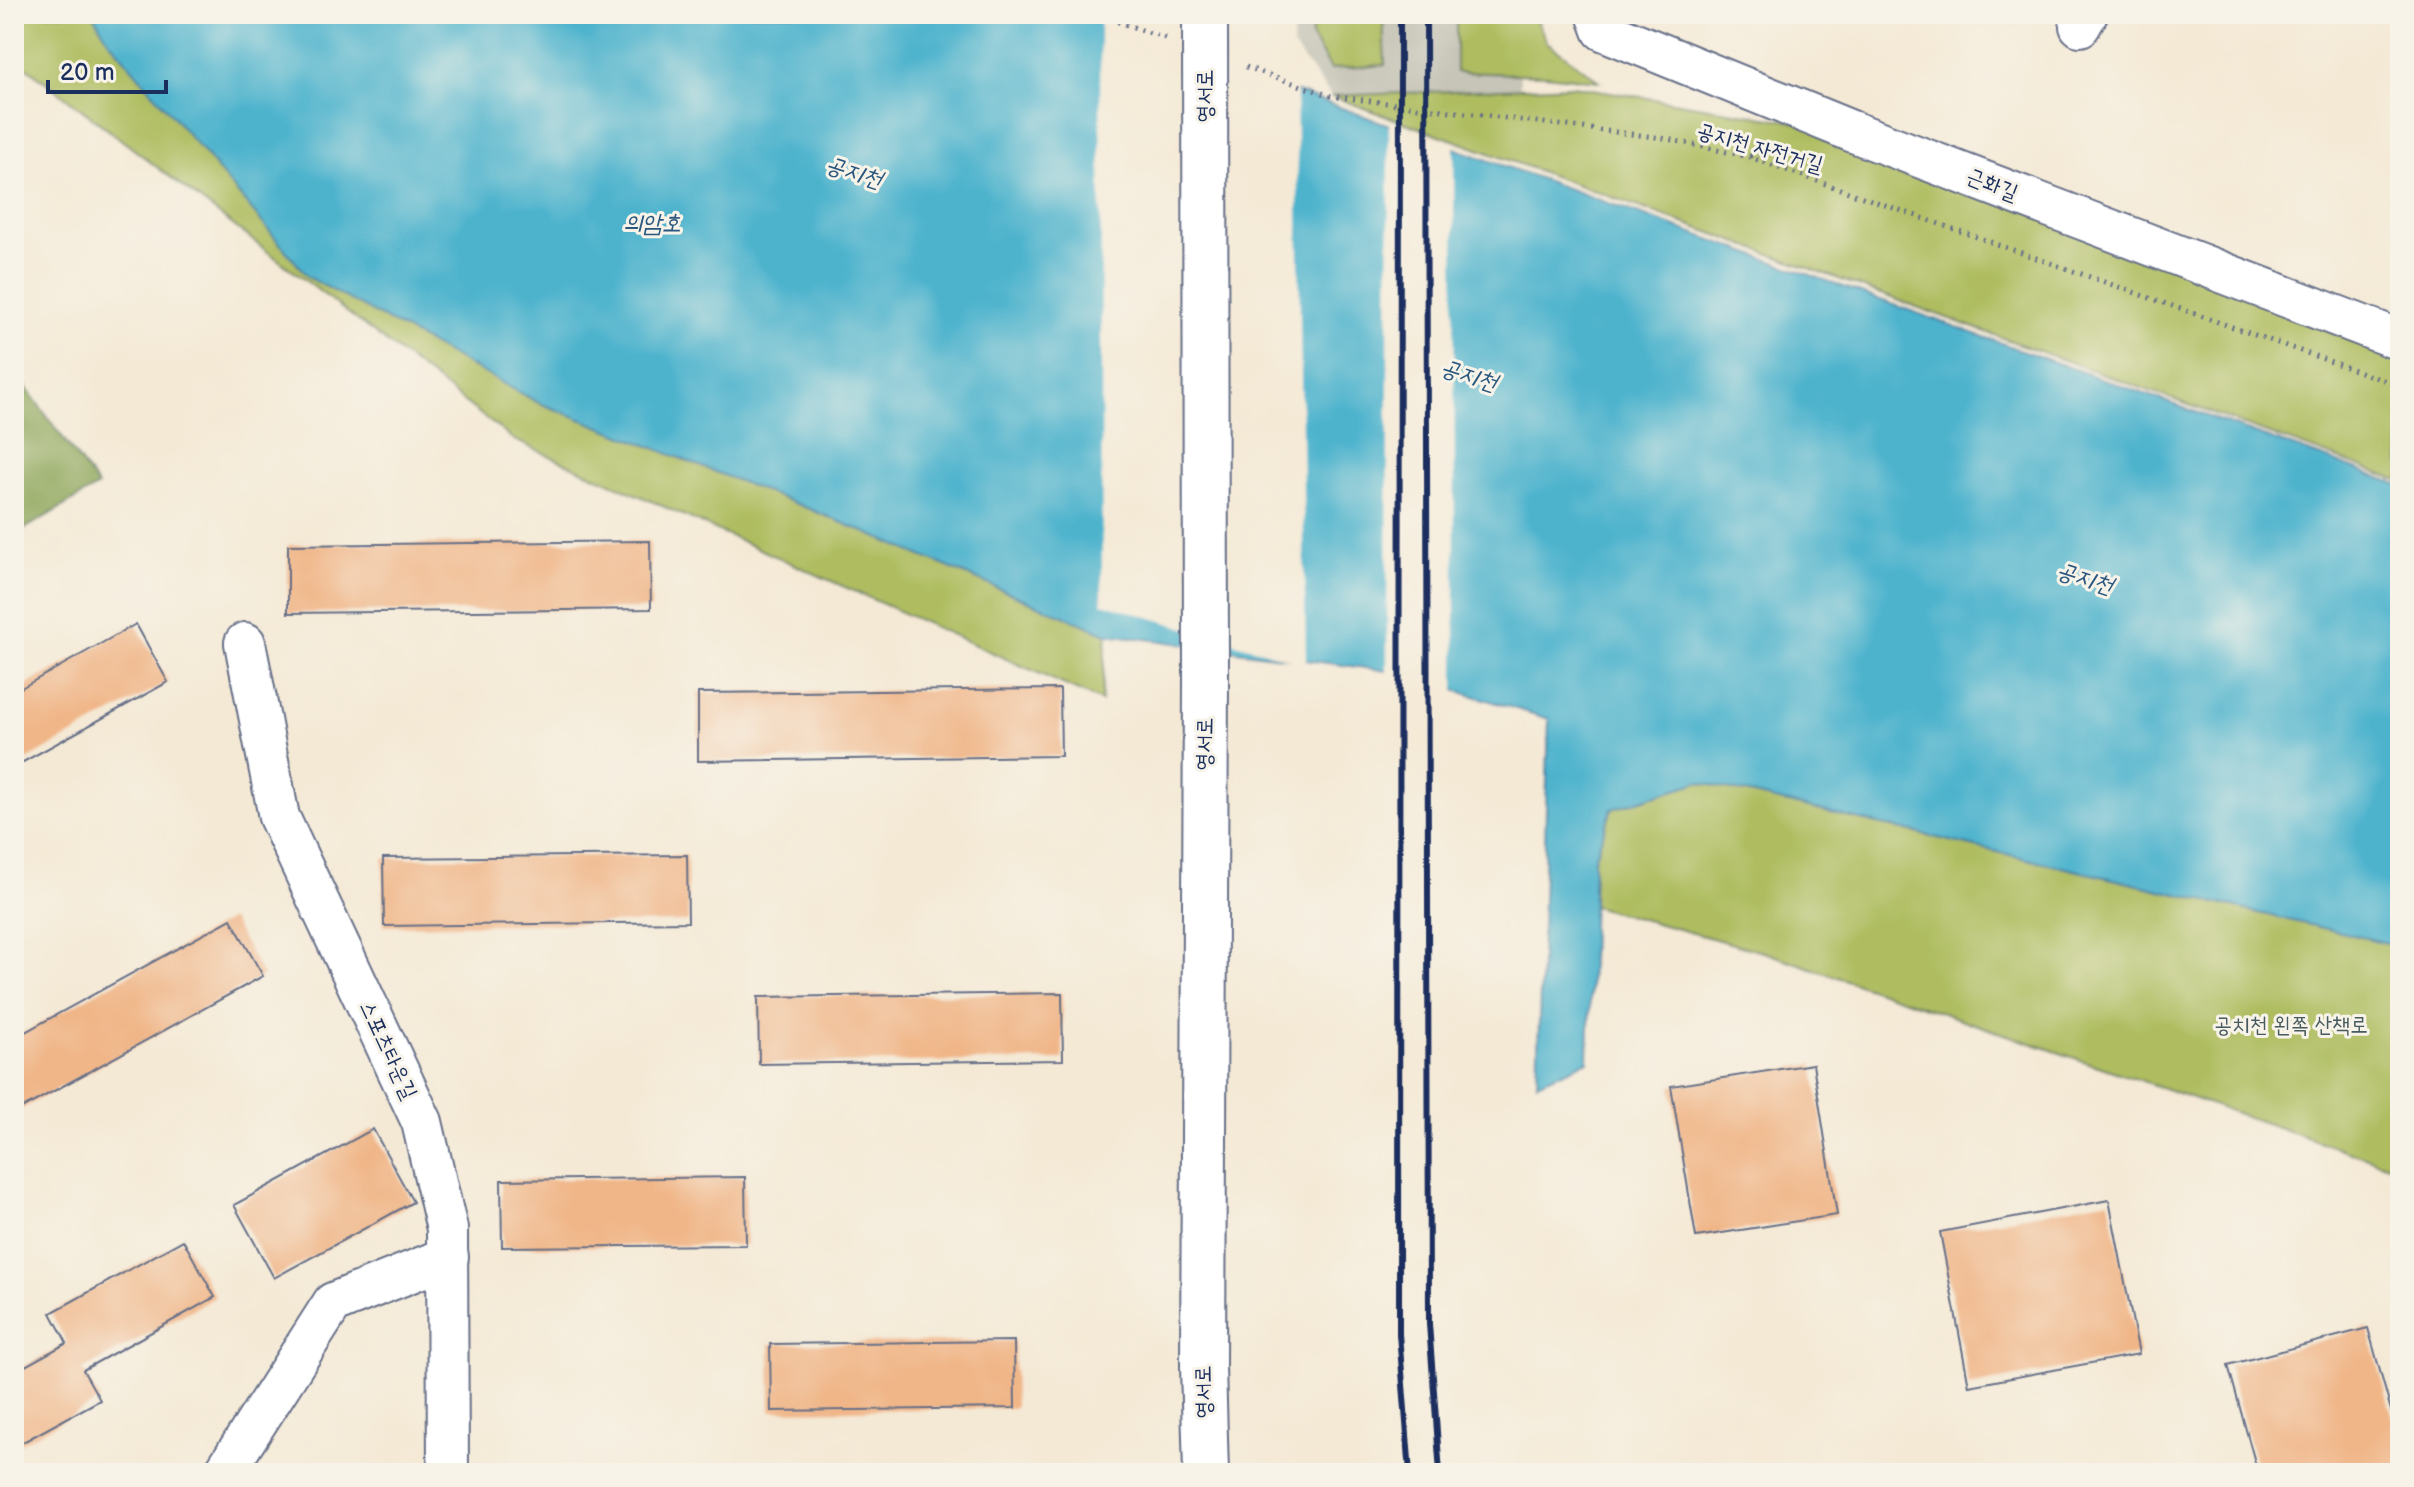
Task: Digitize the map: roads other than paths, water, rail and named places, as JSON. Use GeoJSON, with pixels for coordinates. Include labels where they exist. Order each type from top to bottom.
{"type":"FeatureCollection","features":[{"type":"Feature","properties":{"kind":"street","name":"영서로"},"geometry":{"type":"LineString","coordinates":[[1205,14],[1203,1303],[1206,1473]]}},
{"type":"Feature","properties":{"kind":"street","name":"근화길"},"geometry":{"type":"LineString","coordinates":[[1597,14],[1603,30],[1778,102],[2400,340]]}},
{"type":"Feature","properties":{"kind":"street","name":"스포츠타운길"},"geometry":{"type":"LineString","coordinates":[[245,643],[279,817],[422,1122],[447,1229],[448,1473]]}},
{"type":"Feature","properties":{"kind":"street"},"geometry":{"type":"LineString","coordinates":[[224,1473],[333,1303],[448,1257]]}},
{"type":"Feature","properties":{"kind":"water"},"geometry":{"type":"Polygon","coordinates":[[[93,14],[1078,14],[2400,485],[2400,946],[1698,782],[1612,809],[1594,859],[1588,1061],[1537,1083],[1549,719],[1396,672],[1107,634],[812,510],[537,402],[308,277],[107,38],[93,14]]]}},
{"type":"Feature","properties":{"kind":"railway"},"geometry":{"type":"LineString","coordinates":[[1400,14],[1399,1334],[1410,1473]]}},
{"type":"Feature","properties":{"kind":"railway"},"geometry":{"type":"LineString","coordinates":[[1426,14],[1429,1324],[1440,1473]]}},
{"type":"Feature","properties":{"kind":"water label","name":"공지천"},"geometry":{"type":"Point","coordinates":[854,172]}},
{"type":"Feature","properties":{"kind":"water label","name":"의암호"},"geometry":{"type":"Point","coordinates":[652,223]}},
{"type":"Feature","properties":{"kind":"water label","name":"공지천"},"geometry":{"type":"Point","coordinates":[1469,375]}},
{"type":"Feature","properties":{"kind":"water label","name":"공지천"},"geometry":{"type":"Point","coordinates":[2085,578]}},
{"type":"Feature","properties":{"kind":"park label","name":"공치천 왼쪽 산책로"},"geometry":{"type":"Point","coordinates":[2291,1025]}}]}
